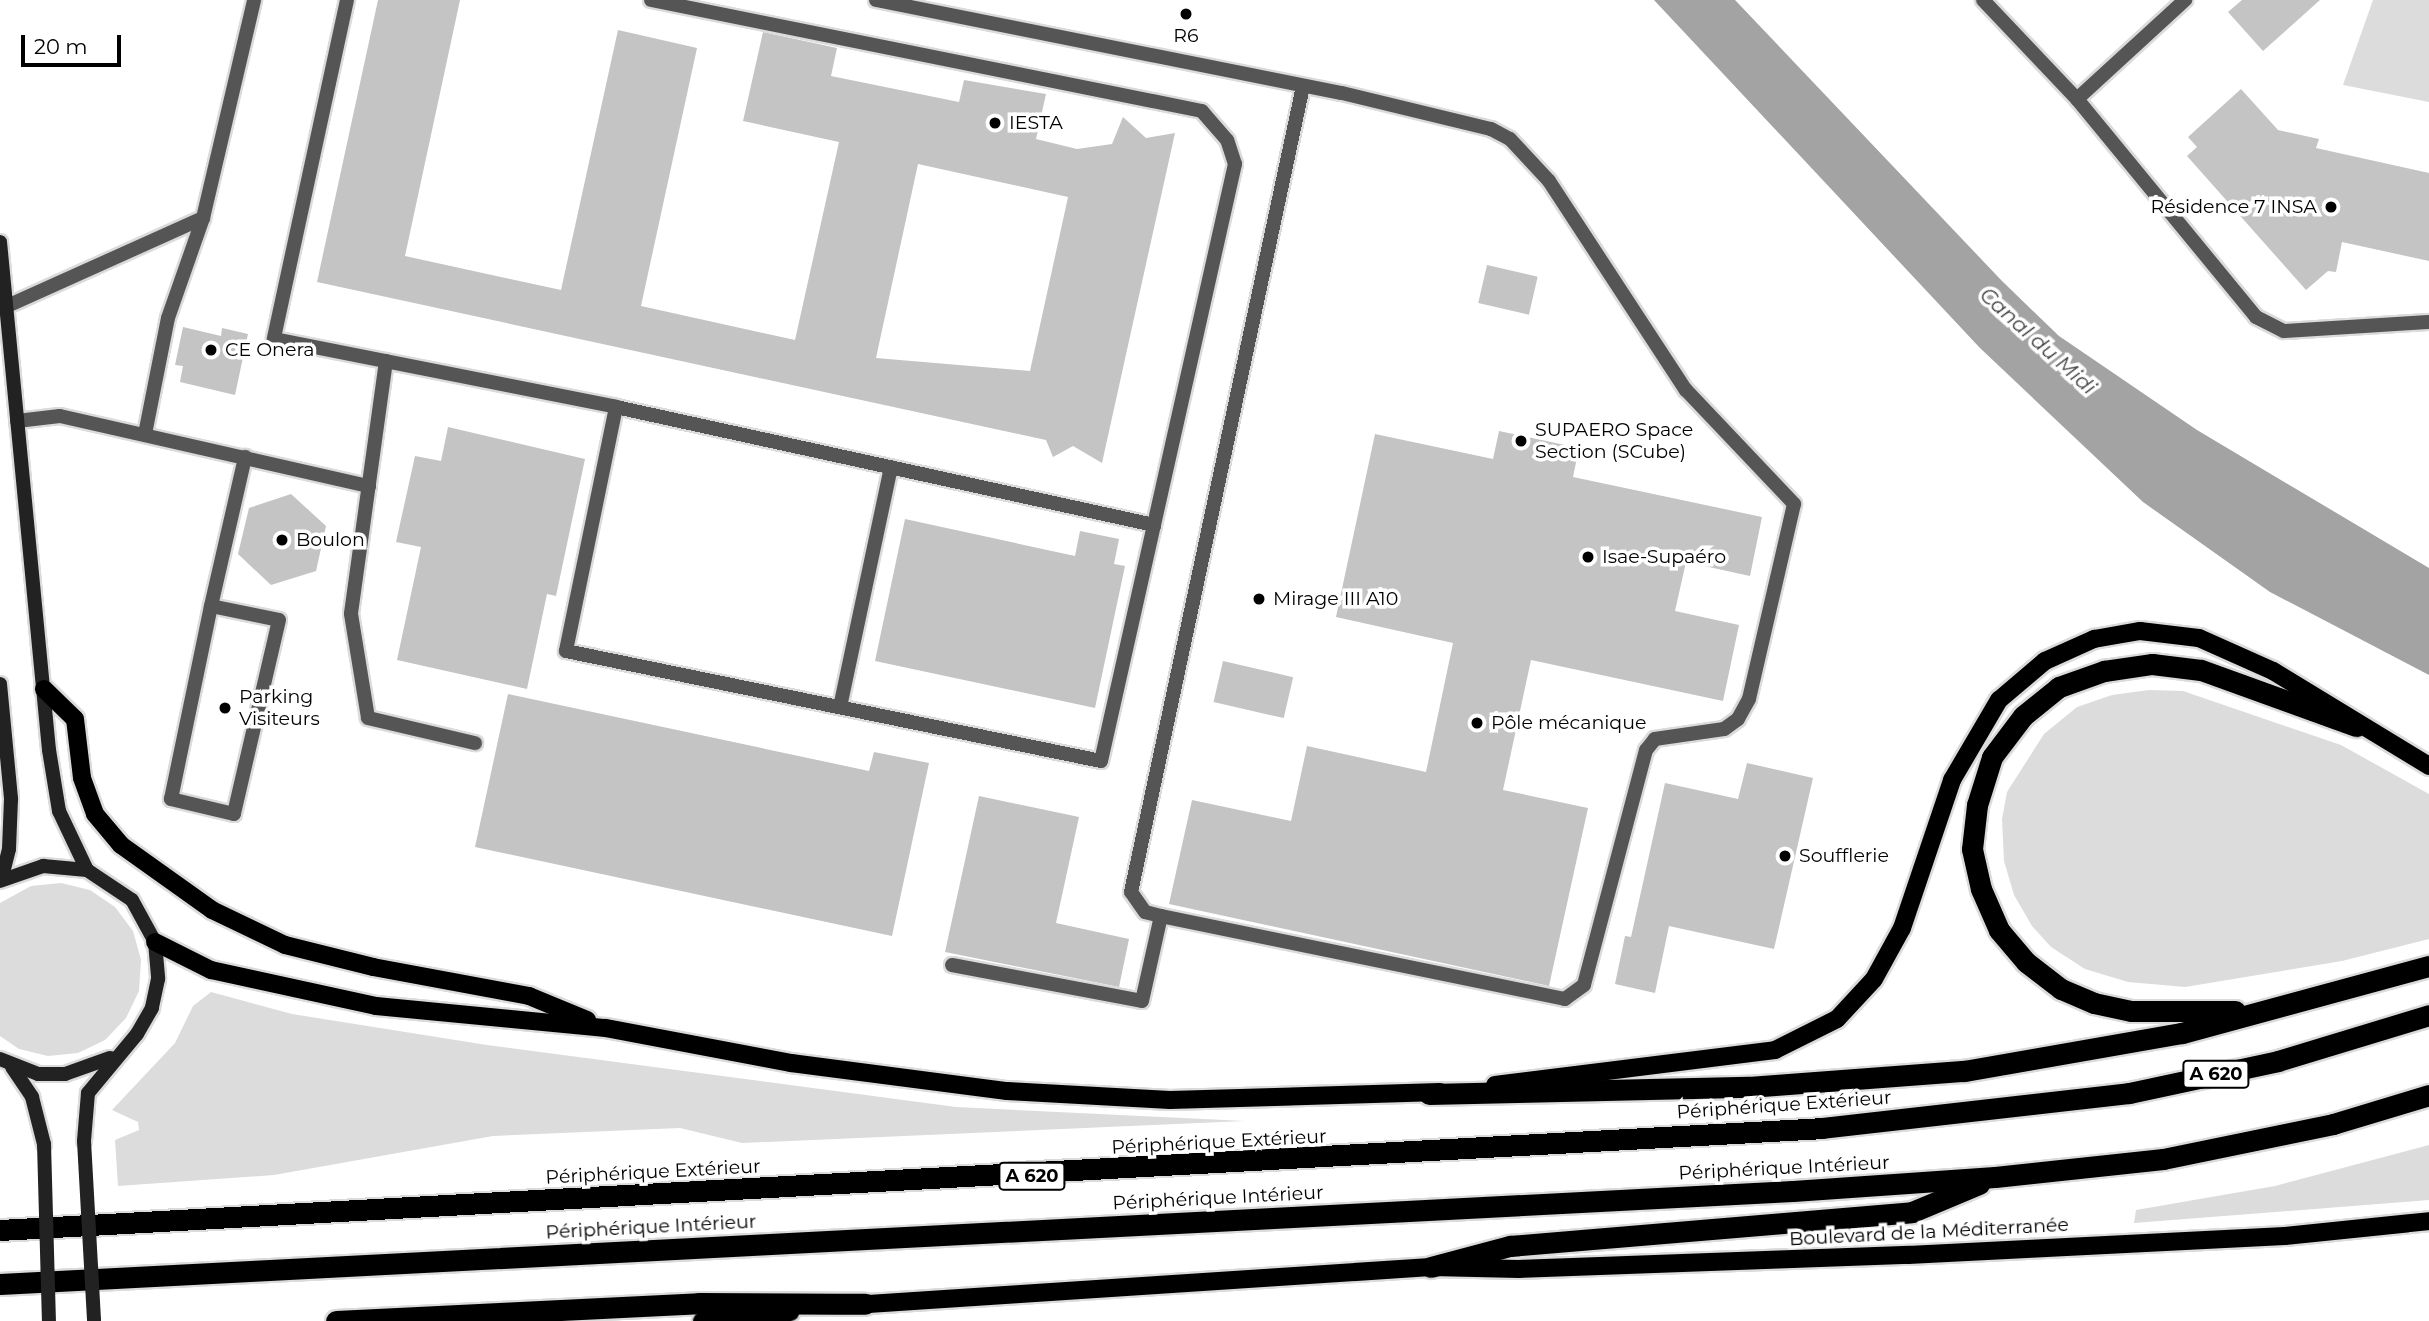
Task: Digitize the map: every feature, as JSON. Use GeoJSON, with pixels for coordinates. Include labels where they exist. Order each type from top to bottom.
{"type":"FeatureCollection","features":[{"type":"Feature","properties":{"kind":"highway"},"geometry":{"type":"LineString","coordinates":[[2269,1011],[2131,1011],[2060,989],[2026,962],[1999,930],[1981,889],[1972,849],[1977,805],[1992,757],[2023,716],[2059,687],[2104,671],[2152,664],[2201,670],[2356,726]]}},
{"type":"Feature","properties":{"kind":"highway"},"geometry":{"type":"LineString","coordinates":[[1429,1094],[1749,1087],[1964,1071],[2182,1033],[2429,965]]}},
{"type":"Feature","properties":{"kind":"highway","name":"Périphérique Extérieur"},"geometry":{"type":"LineString","coordinates":[[0,1230],[1822,1128],[2129,1093],[2278,1061],[2429,1015]]}},
{"type":"Feature","properties":{"kind":"highway","name":"Périphérique Intérieur"},"geometry":{"type":"LineString","coordinates":[[0,1284],[1793,1191],[1995,1177],[2163,1159],[2333,1124],[2429,1095]]}},
{"type":"Feature","properties":{"kind":"highway"},"geometry":{"type":"LineString","coordinates":[[1431,1267],[1510,1246],[1912,1212],[1995,1177]]}},
{"type":"Feature","properties":{"kind":"highway"},"geometry":{"type":"LineString","coordinates":[[336,1321],[699,1303],[865,1304]]}},
{"type":"Feature","properties":{"kind":"main road"},"geometry":{"type":"LineString","coordinates":[[155,942],[211,970],[376,1006],[606,1028],[790,1063],[1007,1091],[1170,1100],[1429,1094],[1775,1050],[1837,1019],[1874,979],[1902,928],[1952,780],[1999,700],[2045,661],[2094,639],[2140,631],[2199,638],[2273,671],[2356,726],[2429,766]]}},
{"type":"Feature","properties":{"kind":"main road"},"geometry":{"type":"LineString","coordinates":[[44,689],[75,719],[82,778],[95,814],[131,852],[233,923],[285,945],[373,967],[529,996],[606,1028]]}},
{"type":"Feature","properties":{"kind":"main road","name":"Boulevard de la Méditerranée"},"geometry":{"type":"LineString","coordinates":[[702,1321],[865,1304],[1171,1287],[1431,1267],[1519,1269],[1908,1255],[2285,1236],[2429,1221]]}},
{"type":"Feature","properties":{"kind":"street"},"geometry":{"type":"LineString","coordinates":[[145,434],[168,318],[203,218],[254,0]]}},
{"type":"Feature","properties":{"kind":"street"},"geometry":{"type":"LineString","coordinates":[[347,0],[274,339],[616,407],[1154,525]]}},
{"type":"Feature","properties":{"kind":"street"},"geometry":{"type":"LineString","coordinates":[[616,407],[566,650],[1101,761],[1235,164],[1214,120],[1202,111],[651,0]]}},
{"type":"Feature","properties":{"kind":"street"},"geometry":{"type":"LineString","coordinates":[[876,0],[1303,86],[1491,129],[1526,152],[1549,181],[1658,353],[1732,443],[1794,505],[1749,699],[1738,719],[1724,729],[1674,734],[1655,739],[1646,750],[1584,985],[1574,995],[1565,999],[1161,916],[1145,912],[1131,892],[1303,86]]}},
{"type":"Feature","properties":{"kind":"street"},"geometry":{"type":"LineString","coordinates":[[1983,0],[2077,99],[2256,317],[2284,331],[2429,322]]}},
{"type":"Feature","properties":{"kind":"street"},"geometry":{"type":"LineString","coordinates":[[2077,99],[2185,0]]}},
{"type":"Feature","properties":{"kind":"street"},"geometry":{"type":"LineString","coordinates":[[5,307],[203,218]]}},
{"type":"Feature","properties":{"kind":"street"},"geometry":{"type":"LineString","coordinates":[[0,242],[44,689],[59,811],[87,870]]}},
{"type":"Feature","properties":{"kind":"street"},"geometry":{"type":"LineString","coordinates":[[386,361],[351,614],[368,718],[475,743]]}},
{"type":"Feature","properties":{"kind":"street"},"geometry":{"type":"LineString","coordinates":[[18,421],[60,416],[369,486]]}},
{"type":"Feature","properties":{"kind":"street"},"geometry":{"type":"LineString","coordinates":[[211,606],[279,620],[234,814],[171,799],[211,606],[245,457]]}},
{"type":"Feature","properties":{"kind":"street"},"geometry":{"type":"LineString","coordinates":[[840,707],[891,467]]}},
{"type":"Feature","properties":{"kind":"street"},"geometry":{"type":"LineString","coordinates":[[0,684],[12,799],[9,849],[0,880]]}},
{"type":"Feature","properties":{"kind":"street"},"geometry":{"type":"LineString","coordinates":[[0,880],[43,866],[87,870],[132,900],[155,942],[159,979],[152,1008],[137,1034],[115,1056],[88,1093],[84,1141],[94,1321]]}},
{"type":"Feature","properties":{"kind":"street"},"geometry":{"type":"LineString","coordinates":[[951,965],[1142,1000],[1161,916]]}},
{"type":"Feature","properties":{"kind":"street"},"geometry":{"type":"LineString","coordinates":[[6,1063],[65,1074],[115,1056]]}},
{"type":"Feature","properties":{"kind":"street"},"geometry":{"type":"LineString","coordinates":[[6,1063],[32,1097],[44,1144],[49,1321]]}},
{"type":"Feature","properties":{"kind":"shaded area"},"geometry":{"type":"Polygon","coordinates":[[[2373,0],[2429,0],[2429,102],[2343,85],[2373,0]]]}},
{"type":"Feature","properties":{"kind":"shaded area"},"geometry":{"type":"Polygon","coordinates":[[[2149,690],[2183,691],[2341,745],[2429,794],[2429,939],[2342,961],[2185,987],[2128,982],[2085,969],[2051,947],[2032,926],[2014,895],[2004,861],[2002,819],[2007,792],[2044,734],[2077,707],[2112,695],[2149,690]]]}},
{"type":"Feature","properties":{"kind":"shaded area"},"geometry":{"type":"Polygon","coordinates":[[[61,883],[90,890],[115,907],[133,931],[141,960],[139,991],[126,1018],[105,1040],[78,1053],[48,1056],[19,1049],[0,1036],[0,903],[31,886],[61,883]]]}},
{"type":"Feature","properties":{"kind":"shaded area"},"geometry":{"type":"Polygon","coordinates":[[[211,992],[292,1014],[487,1045],[956,1107],[1245,1121],[742,1143],[680,1128],[493,1136],[274,1175],[118,1186],[115,1140],[139,1130],[138,1122],[112,1110],[175,1043],[193,1006],[211,992]]]}},
{"type":"Feature","properties":{"kind":"shaded area"},"geometry":{"type":"Polygon","coordinates":[[[2429,1145],[2429,1200],[2134,1223],[2136,1210],[2275,1186],[2429,1145]]]}},
{"type":"Feature","properties":{"kind":"water","name":"Canal du Midi"},"geometry":{"type":"Polygon","coordinates":[[[1654,0],[1735,0],[2002,281],[2059,336],[2197,430],[2429,568],[2429,675],[2270,592],[2143,502],[1980,348],[1654,0]]]}},
{"type":"Feature","properties":{"kind":"building"},"geometry":{"type":"Polygon","coordinates":[[[378,0],[460,0],[405,256],[561,290],[618,30],[697,48],[641,306],[795,340],[839,142],[743,121],[763,32],[837,48],[831,76],[959,102],[964,80],[1046,94],[1036,139],[1077,149],[1112,144],[1123,117],[1146,138],[1175,133],[1102,463],[1073,446],[1053,457],[1046,440],[317,282],[378,0]],[[918,164],[876,358],[1030,371],[1068,197],[918,164]]]}},
{"type":"Feature","properties":{"kind":"building"},"geometry":{"type":"Polygon","coordinates":[[[2242,0],[2320,0],[2263,51],[2228,12],[2242,0]]]}},
{"type":"Feature","properties":{"kind":"building","name":"Résidence 7 INSA"},"geometry":{"type":"Polygon","coordinates":[[[2241,89],[2278,130],[2319,139],[2316,148],[2429,173],[2429,261],[2342,242],[2336,272],[2328,271],[2306,290],[2187,156],[2197,147],[2188,137],[2241,89]]]}},
{"type":"Feature","properties":{"kind":"building"},"geometry":{"type":"Polygon","coordinates":[[[1487,265],[1538,277],[1529,315],[1478,303],[1487,265]]]}},
{"type":"Feature","properties":{"kind":"building","name":"CE Onera"},"geometry":{"type":"Polygon","coordinates":[[[183,327],[221,336],[222,328],[248,334],[235,395],[180,382],[183,366],[175,365],[183,327]]]}},
{"type":"Feature","properties":{"kind":"building"},"geometry":{"type":"Polygon","coordinates":[[[448,427],[585,459],[556,596],[547,594],[527,689],[397,660],[421,547],[396,542],[415,456],[441,461],[448,427]]]}},
{"type":"Feature","properties":{"kind":"building","name":"Pôle mécanique"},"geometry":{"type":"Polygon","coordinates":[[[1499,431],[1579,448],[1573,477],[1762,517],[1750,576],[1686,562],[1675,611],[1739,625],[1723,701],[1531,660],[1503,790],[1588,808],[1549,986],[1169,904],[1192,800],[1291,821],[1307,746],[1426,772],[1453,643],[1336,617],[1375,434],[1493,459],[1499,431]]]}},
{"type":"Feature","properties":{"kind":"building","name":"Boulon"},"geometry":{"type":"Polygon","coordinates":[[[291,494],[326,526],[316,571],[271,585],[238,554],[249,508],[291,494]]]}},
{"type":"Feature","properties":{"kind":"building"},"geometry":{"type":"Polygon","coordinates":[[[905,519],[1075,556],[1080,531],[1119,539],[1114,564],[1125,566],[1095,708],[875,661],[905,519]]]}},
{"type":"Feature","properties":{"kind":"building"},"geometry":{"type":"Polygon","coordinates":[[[1223,661],[1293,677],[1284,718],[1214,702],[1223,661]]]}},
{"type":"Feature","properties":{"kind":"building"},"geometry":{"type":"Polygon","coordinates":[[[508,694],[869,771],[874,752],[929,763],[892,936],[475,847],[508,694]]]}},
{"type":"Feature","properties":{"kind":"building"},"geometry":{"type":"Polygon","coordinates":[[[1747,763],[1813,778],[1774,949],[1669,926],[1655,993],[1615,984],[1625,936],[1631,937],[1665,783],[1738,799],[1747,763]]]}},
{"type":"Feature","properties":{"kind":"building"},"geometry":{"type":"Polygon","coordinates":[[[979,796],[1079,817],[1056,923],[1129,939],[1119,987],[945,952],[979,796]]]}},
{"type":"Feature","properties":{"kind":"place","name":"R6"},"geometry":{"type":"Point","coordinates":[1186,14]}},
{"type":"Feature","properties":{"kind":"place","name":"IESTA"},"geometry":{"type":"Point","coordinates":[995,123]}},
{"type":"Feature","properties":{"kind":"place","name":"Résidence 7 INSA"},"geometry":{"type":"Point","coordinates":[2331,207]}},
{"type":"Feature","properties":{"kind":"place","name":"CE Onera"},"geometry":{"type":"Point","coordinates":[211,350]}},
{"type":"Feature","properties":{"kind":"place","name":"SUPAERO Space Section (SCube)"},"geometry":{"type":"Point","coordinates":[1521,441]}},
{"type":"Feature","properties":{"kind":"place","name":"Boulon"},"geometry":{"type":"Point","coordinates":[282,540]}},
{"type":"Feature","properties":{"kind":"place","name":"Isae-Supaéro"},"geometry":{"type":"Point","coordinates":[1588,557]}},
{"type":"Feature","properties":{"kind":"place","name":"Mirage III A10"},"geometry":{"type":"Point","coordinates":[1259,599]}},
{"type":"Feature","properties":{"kind":"place","name":"Parking Visiteurs"},"geometry":{"type":"Point","coordinates":[225,708]}},
{"type":"Feature","properties":{"kind":"place","name":"Pôle mécanique"},"geometry":{"type":"Point","coordinates":[1477,723]}},
{"type":"Feature","properties":{"kind":"place","name":"Soufflerie"},"geometry":{"type":"Point","coordinates":[1785,856]}}]}
